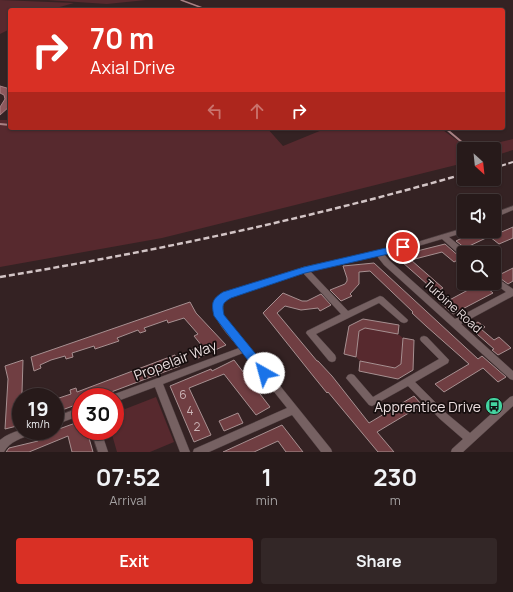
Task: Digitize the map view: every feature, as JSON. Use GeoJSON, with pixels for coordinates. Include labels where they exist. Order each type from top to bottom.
{"type":"FeatureCollection","features":[{"type":"Feature","properties":{"kind":"street"},"geometry":{"type":"LineString","coordinates":[[501,213],[513,208]]}},
{"type":"Feature","properties":{"kind":"street"},"geometry":{"type":"LineString","coordinates":[[327,452],[219,316],[217,306],[219,300],[227,295],[304,270],[379,253],[457,232]]}},
{"type":"Feature","properties":{"kind":"street"},"geometry":{"type":"LineString","coordinates":[[444,237],[457,248]]}},
{"type":"Feature","properties":{"kind":"street","name":"Turbine Road"},"geometry":{"type":"LineString","coordinates":[[379,253],[454,324],[513,376]]}},
{"type":"Feature","properties":{"kind":"street"},"geometry":{"type":"LineString","coordinates":[[304,270],[347,315]]}},
{"type":"Feature","properties":{"kind":"street"},"geometry":{"type":"LineString","coordinates":[[454,324],[512,293],[501,284]]}},
{"type":"Feature","properties":{"kind":"street"},"geometry":{"type":"LineString","coordinates":[[332,358],[310,333],[380,299],[404,320]]}},
{"type":"Feature","properties":{"kind":"street"},"geometry":{"type":"LineString","coordinates":[[351,378],[372,402],[445,360],[424,339]]}},
{"type":"Feature","properties":{"kind":"street","name":"Propelair Way"},"geometry":{"type":"LineString","coordinates":[[124,395],[245,349]]}},
{"type":"Feature","properties":{"kind":"street"},"geometry":{"type":"LineString","coordinates":[[409,381],[443,416],[470,439]]}},
{"type":"Feature","properties":{"kind":"street"},"geometry":{"type":"LineString","coordinates":[[158,382],[185,452]]}},
{"type":"Feature","properties":{"kind":"street"},"geometry":{"type":"LineString","coordinates":[[456,452],[513,400]]}},
{"type":"Feature","properties":{"kind":"street"},"geometry":{"type":"LineString","coordinates":[[198,452],[293,410]]}},
{"type":"Feature","properties":{"kind":"street"},"geometry":{"type":"LineString","coordinates":[[0,449],[2,444],[12,438]]}},
{"type":"Feature","properties":{"kind":"street"},"geometry":{"type":"LineString","coordinates":[[99,440],[103,452]]}},
{"type":"Feature","properties":{"kind":"shaded area"},"geometry":{"type":"Polygon","coordinates":[[[0,0],[74,3],[56,8],[8,8],[8,30],[0,34],[0,0]]]}},
{"type":"Feature","properties":{"kind":"shaded area"},"geometry":{"type":"Polygon","coordinates":[[[47,0],[146,0],[107,4],[47,0]]]}},
{"type":"Feature","properties":{"kind":"shaded area"},"geometry":{"type":"Polygon","coordinates":[[[0,86],[8,88],[8,108],[0,115],[0,107],[5,99],[4,95],[0,93],[0,86]]]}},
{"type":"Feature","properties":{"kind":"shaded area"},"geometry":{"type":"Polygon","coordinates":[[[0,120],[8,120],[8,130],[269,130],[283,146],[322,130],[443,130],[459,142],[457,142],[457,165],[162,238],[0,267],[0,120]]]}},
{"type":"Feature","properties":{"kind":"shaded area"},"geometry":{"type":"Polygon","coordinates":[[[513,139],[513,150],[501,154],[500,142],[513,139]]]}},
{"type":"Feature","properties":{"kind":"shaded area"},"geometry":{"type":"Polygon","coordinates":[[[365,328],[398,334],[403,338],[401,364],[395,368],[360,361],[356,357],[359,331],[365,328]]]}},
{"type":"Feature","properties":{"kind":"shaded area"},"geometry":{"type":"Polygon","coordinates":[[[156,397],[174,442],[150,452],[117,452],[114,440],[124,440],[124,409],[156,397]]]}},
{"type":"Feature","properties":{"kind":"building"},"geometry":{"type":"Polygon","coordinates":[[[513,227],[513,238],[499,244],[491,238],[501,238],[501,232],[513,227]]]}},
{"type":"Feature","properties":{"kind":"building"},"geometry":{"type":"Polygon","coordinates":[[[462,238],[486,238],[469,246],[462,246],[456,241],[462,238]]]}},
{"type":"Feature","properties":{"kind":"building"},"geometry":{"type":"Polygon","coordinates":[[[445,244],[457,254],[457,260],[454,262],[442,252],[411,260],[443,288],[436,292],[397,256],[445,244]]]}},
{"type":"Feature","properties":{"kind":"building"},"geometry":{"type":"Polygon","coordinates":[[[374,263],[478,359],[482,356],[506,377],[498,382],[483,368],[444,392],[435,384],[469,364],[412,313],[413,312],[370,271],[359,272],[359,284],[350,294],[352,296],[341,301],[330,290],[345,284],[347,281],[343,266],[374,263]]]}},
{"type":"Feature","properties":{"kind":"building"},"geometry":{"type":"Polygon","coordinates":[[[513,268],[513,281],[508,284],[501,279],[501,274],[513,268]]]}},
{"type":"Feature","properties":{"kind":"building"},"geometry":{"type":"Polygon","coordinates":[[[468,290],[489,290],[493,293],[453,314],[442,304],[468,290]]]}},
{"type":"Feature","properties":{"kind":"building"},"geometry":{"type":"Polygon","coordinates":[[[283,293],[302,301],[307,301],[321,294],[331,305],[320,311],[318,308],[301,310],[285,306],[277,313],[317,361],[332,376],[369,423],[414,396],[422,405],[377,432],[394,452],[378,452],[328,392],[327,393],[263,313],[283,293]]]}},
{"type":"Feature","properties":{"kind":"building"},"geometry":{"type":"Polygon","coordinates":[[[190,302],[196,313],[226,345],[196,359],[191,350],[202,346],[194,336],[198,334],[184,318],[168,323],[167,320],[144,328],[146,331],[140,333],[138,330],[117,338],[119,341],[95,349],[94,346],[72,353],[73,357],[66,359],[65,356],[51,360],[40,365],[41,368],[34,371],[31,357],[190,302]]]}},
{"type":"Feature","properties":{"kind":"building"},"geometry":{"type":"Polygon","coordinates":[[[363,319],[399,325],[398,334],[365,328],[359,331],[356,357],[344,354],[349,326],[363,319]]]}},
{"type":"Feature","properties":{"kind":"building"},"geometry":{"type":"Polygon","coordinates":[[[478,322],[485,327],[481,329],[494,340],[499,337],[511,348],[498,355],[492,350],[494,349],[469,327],[478,322]]]}},
{"type":"Feature","properties":{"kind":"building"},"geometry":{"type":"Polygon","coordinates":[[[403,338],[414,340],[413,370],[398,379],[359,371],[360,361],[395,368],[401,364],[403,338]]]}},
{"type":"Feature","properties":{"kind":"building"},"geometry":{"type":"Polygon","coordinates":[[[175,355],[180,366],[122,388],[88,388],[175,355]]]}},
{"type":"Feature","properties":{"kind":"building"},"geometry":{"type":"Polygon","coordinates":[[[23,360],[22,388],[12,388],[12,427],[5,429],[8,379],[5,366],[23,360]]]}},
{"type":"Feature","properties":{"kind":"building"},"geometry":{"type":"Polygon","coordinates":[[[234,360],[270,407],[256,415],[224,374],[189,388],[211,435],[194,442],[170,386],[211,369],[212,371],[234,360]]]}},
{"type":"Feature","properties":{"kind":"building"},"geometry":{"type":"Polygon","coordinates":[[[72,389],[72,406],[64,409],[64,396],[71,394],[70,390],[72,389]]]}},
{"type":"Feature","properties":{"kind":"building"},"geometry":{"type":"Polygon","coordinates":[[[238,413],[243,423],[224,431],[219,421],[238,413]]]}},
{"type":"Feature","properties":{"kind":"building"},"geometry":{"type":"Polygon","coordinates":[[[72,424],[72,440],[90,440],[93,452],[72,452],[68,436],[64,438],[64,427],[72,424]]]}},
{"type":"Feature","properties":{"kind":"building"},"geometry":{"type":"Polygon","coordinates":[[[282,425],[303,452],[286,452],[278,441],[254,452],[223,452],[282,425]]]}},
{"type":"Feature","properties":{"kind":"building"},"geometry":{"type":"Polygon","coordinates":[[[58,440],[29,452],[6,452],[9,448],[38,441],[58,440]]]}},
{"type":"Feature","properties":{"kind":"waterway"},"geometry":{"type":"LineString","coordinates":[[181,0],[203,8]]}},
{"type":"Feature","properties":{"kind":"waterway"},"geometry":{"type":"LineString","coordinates":[[0,124],[8,125]]}},
{"type":"Feature","properties":{"kind":"waterway"},"geometry":{"type":"LineString","coordinates":[[447,130],[462,142]]}},
{"type":"Feature","properties":{"kind":"railway"},"geometry":{"type":"LineString","coordinates":[[501,166],[513,162]]}},
{"type":"Feature","properties":{"kind":"railway"},"geometry":{"type":"LineString","coordinates":[[0,277],[175,245],[234,232],[349,205],[457,176]]}},
{"type":"Feature","properties":{"kind":"place","name":"Apprentice Drive"},"geometry":{"type":"Point","coordinates":[494,406]}},
{"type":"Feature","properties":{"kind":"route"},"geometry":{"type":"LineString","coordinates":[[264,373],[219,316],[217,306],[219,300],[227,295],[304,270],[403,247]]}}]}
